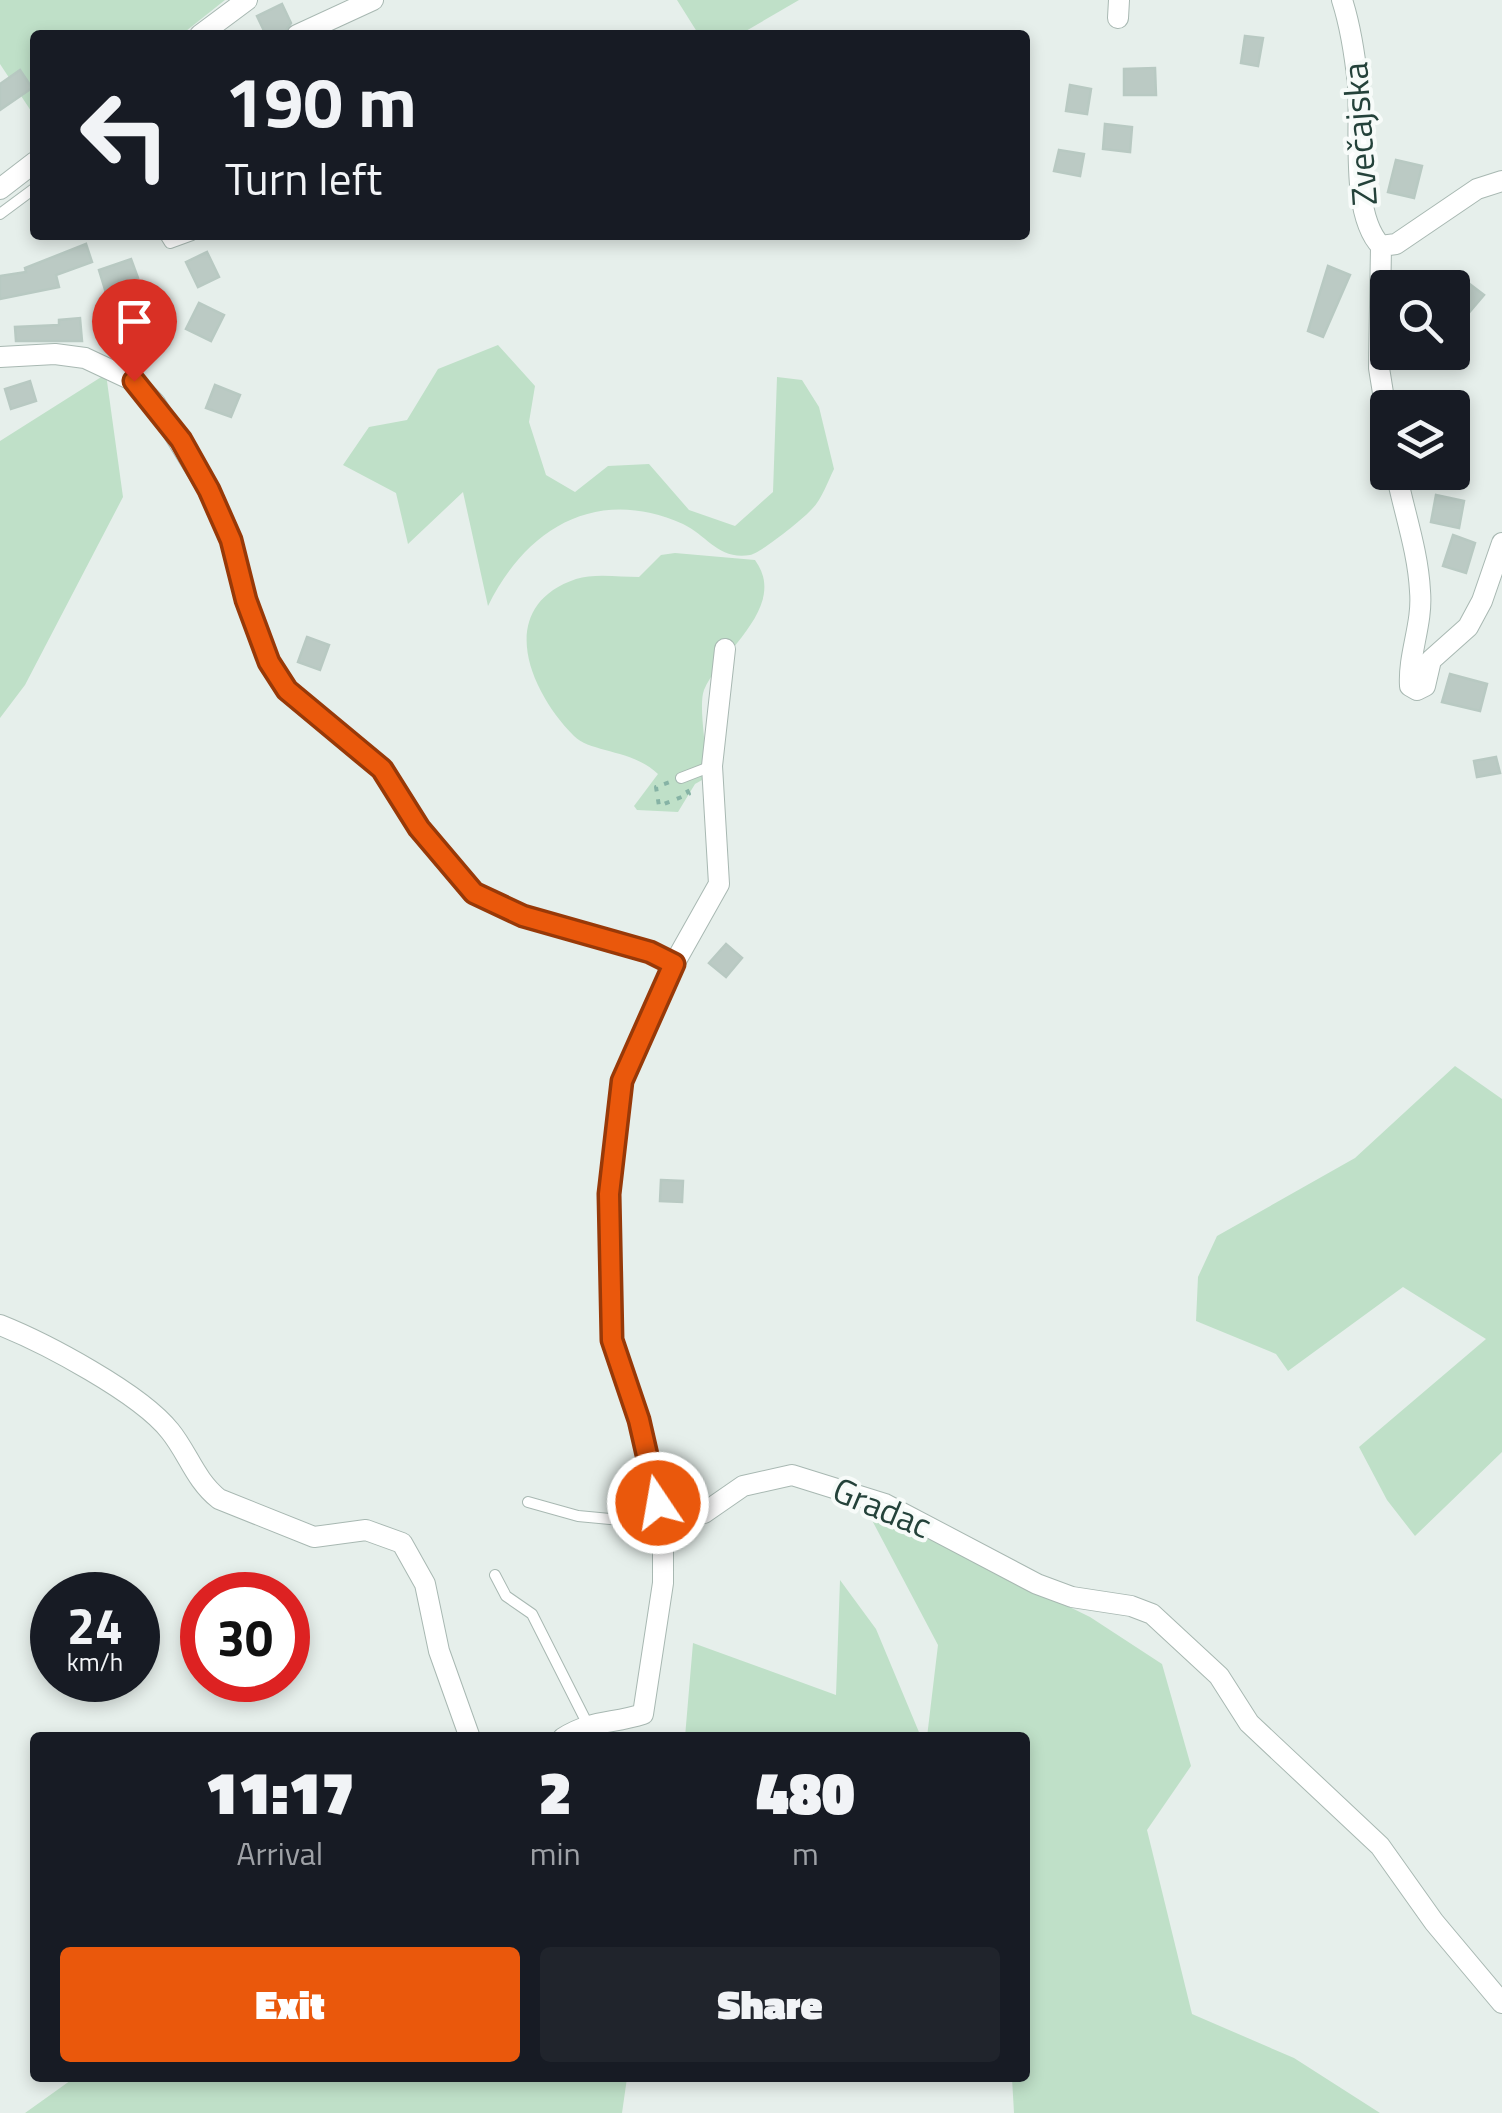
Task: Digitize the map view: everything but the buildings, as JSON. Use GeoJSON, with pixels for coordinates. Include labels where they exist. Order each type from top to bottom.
{"type":"FeatureCollection","features":[{"type":"Feature","properties":{"kind":"street"},"geometry":{"type":"LineString","coordinates":[[207,30],[247,0]]}},
{"type":"Feature","properties":{"kind":"street"},"geometry":{"type":"LineString","coordinates":[[308,30],[372,0]]}},
{"type":"Feature","properties":{"kind":"street","name":"Zvečajska"},"geometry":{"type":"LineString","coordinates":[[1342,0],[1352,32],[1357,81],[1362,208],[1368,232],[1380,246],[1396,244],[1477,189],[1502,181]]}},
{"type":"Feature","properties":{"kind":"street"},"geometry":{"type":"LineString","coordinates":[[0,189],[30,166]]}},
{"type":"Feature","properties":{"kind":"street"},"geometry":{"type":"LineString","coordinates":[[1380,246],[1379,368],[1383,390]]}},
{"type":"Feature","properties":{"kind":"street"},"geometry":{"type":"LineString","coordinates":[[0,357],[55,354],[85,358],[134,381],[155,403],[209,490],[231,540],[246,600],[269,662],[287,690],[382,769],[419,828],[474,893],[523,916],[650,952],[674,964]]}},
{"type":"Feature","properties":{"kind":"street"},"geometry":{"type":"LineString","coordinates":[[1400,490],[1420,590],[1420,637],[1409,671],[1410,686],[1418,690],[1425,686],[1431,660],[1468,627],[1502,543]]}},
{"type":"Feature","properties":{"kind":"street"},"geometry":{"type":"LineString","coordinates":[[572,1732],[587,1722],[615,1724],[643,1714],[663,1584],[662,1524],[639,1420],[612,1340],[609,1194],[622,1081],[674,964],[719,884],[712,766],[726,649]]}},
{"type":"Feature","properties":{"kind":"street"},"geometry":{"type":"LineString","coordinates":[[0,1325],[40,1340],[169,1429],[206,1489],[218,1499],[314,1536],[366,1530],[402,1544],[425,1584],[444,1669],[468,1732]]}},
{"type":"Feature","properties":{"kind":"street","name":"Gradac"},"geometry":{"type":"LineString","coordinates":[[662,1524],[704,1513],[743,1486],[792,1475],[885,1504],[1037,1584],[1072,1597],[1131,1606],[1152,1614],[1219,1676],[1249,1723],[1380,1846],[1434,1922],[1502,2003]]}},
{"type":"Feature","properties":{"kind":"lane"},"geometry":{"type":"LineString","coordinates":[[0,214],[30,192]]}},
{"type":"Feature","properties":{"kind":"lane"},"geometry":{"type":"LineString","coordinates":[[681,778],[712,766]]}},
{"type":"Feature","properties":{"kind":"lane"},"geometry":{"type":"LineString","coordinates":[[528,1502],[578,1516],[662,1524]]}},
{"type":"Feature","properties":{"kind":"lane"},"geometry":{"type":"LineString","coordinates":[[496,1575],[506,1596],[532,1614],[587,1722]]}},
{"type":"Feature","properties":{"kind":"path"},"geometry":{"type":"LineString","coordinates":[[681,778],[689,794],[659,806],[656,786],[681,778]]}},
{"type":"Feature","properties":{"kind":"green space"},"geometry":{"type":"Polygon","coordinates":[[[0,0],[225,0],[187,30],[30,30],[30,109],[0,64],[0,0]]]}},
{"type":"Feature","properties":{"kind":"green space"},"geometry":{"type":"Polygon","coordinates":[[[677,0],[799,0],[748,30],[696,30],[677,0]]]}},
{"type":"Feature","properties":{"kind":"green space"},"geometry":{"type":"Polygon","coordinates":[[[498,345],[535,386],[529,422],[546,475],[575,492],[608,466],[649,464],[689,510],[735,526],[773,492],[777,377],[802,380],[819,407],[834,469],[812,509],[750,555],[721,551],[683,524],[651,513],[622,509],[594,512],[568,521],[544,535],[522,555],[488,606],[463,492],[408,544],[396,493],[343,465],[369,427],[407,420],[438,369],[498,345]]]}},
{"type":"Feature","properties":{"kind":"green space"},"geometry":{"type":"Polygon","coordinates":[[[106,374],[123,497],[25,685],[0,718],[0,441],[106,374]]]}},
{"type":"Feature","properties":{"kind":"green space"},"geometry":{"type":"Polygon","coordinates":[[[661,555],[755,560],[763,577],[764,595],[749,628],[704,690],[702,719],[709,776],[695,784],[678,812],[637,810],[634,806],[658,774],[636,760],[591,746],[574,736],[533,674],[527,629],[535,609],[551,592],[576,579],[639,577],[661,555]]]}},
{"type":"Feature","properties":{"kind":"green space"},"geometry":{"type":"Polygon","coordinates":[[[1455,1066],[1502,1099],[1502,1452],[1415,1536],[1387,1500],[1359,1447],[1486,1339],[1403,1287],[1288,1371],[1276,1354],[1196,1321],[1198,1277],[1217,1236],[1355,1158],[1455,1066]]]}},
{"type":"Feature","properties":{"kind":"green space"},"geometry":{"type":"Polygon","coordinates":[[[865,1507],[1090,1617],[1162,1664],[1191,1766],[1147,1830],[1192,2014],[1294,2058],[1380,2113],[1014,2113],[1012,2082],[1030,2082],[1030,1732],[928,1732],[938,1645],[865,1507]]]}},
{"type":"Feature","properties":{"kind":"green space"},"geometry":{"type":"Polygon","coordinates":[[[840,1580],[876,1629],[919,1732],[685,1732],[693,1643],[836,1695],[840,1580]]]}},
{"type":"Feature","properties":{"kind":"green space"},"geometry":{"type":"Polygon","coordinates":[[[68,2082],[626,2082],[622,2113],[25,2113],[68,2082]]]}},
{"type":"Feature","properties":{"kind":"route"},"geometry":{"type":"LineString","coordinates":[[134,381],[181,440],[209,490],[231,540],[246,600],[269,662],[287,690],[382,769],[419,828],[474,893],[523,916],[650,952],[674,964],[622,1081],[609,1194],[613,1227],[612,1340],[639,1420],[658,1503]]}}]}
